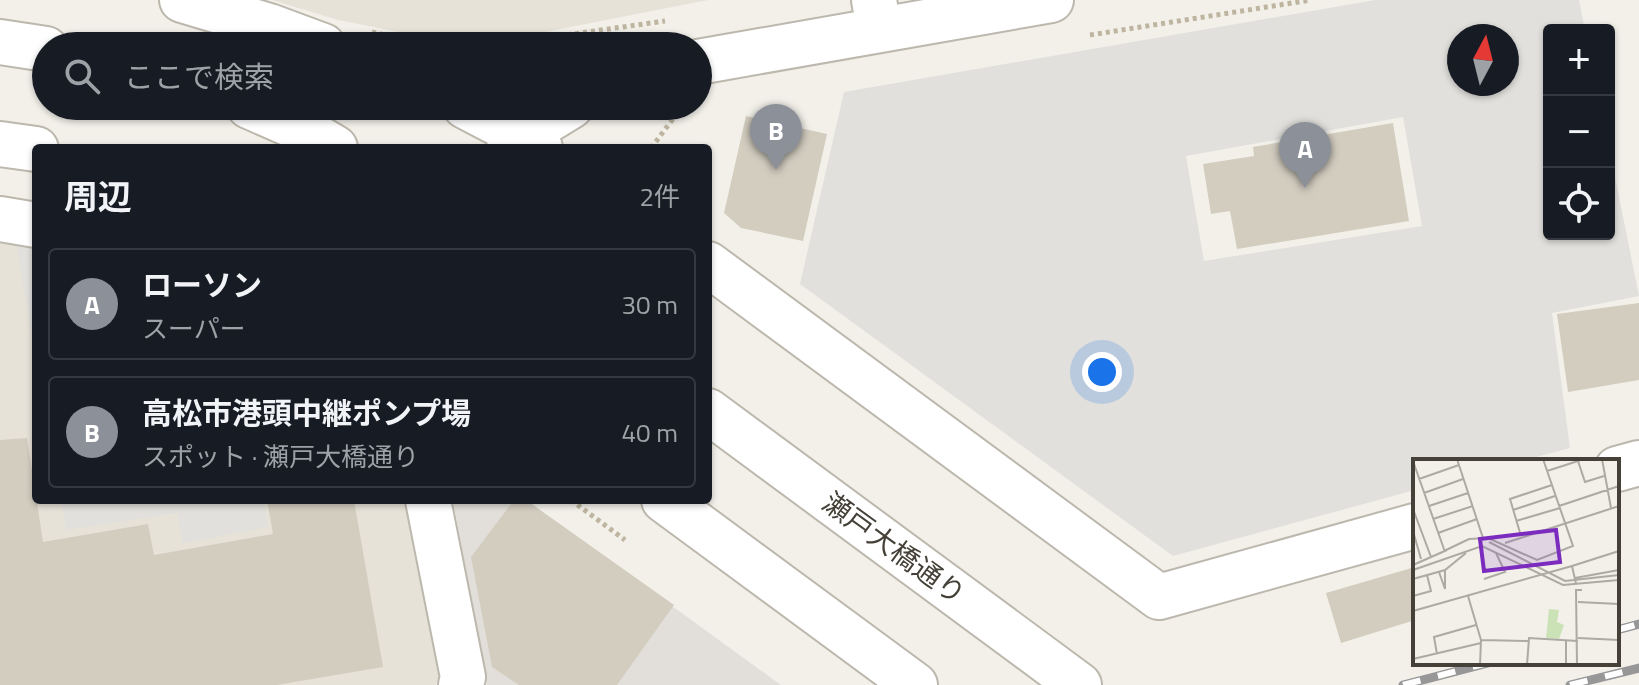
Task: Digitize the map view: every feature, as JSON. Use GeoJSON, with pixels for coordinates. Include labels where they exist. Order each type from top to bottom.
{"type":"FeatureCollection","features":[{"type":"Feature","properties":{"kind":"street"},"geometry":{"type":"LineString","coordinates":[[182,0],[285,32]]}},
{"type":"Feature","properties":{"kind":"street"},"geometry":{"type":"LineString","coordinates":[[712,58],[877,14],[1051,0]]}},
{"type":"Feature","properties":{"kind":"street"},"geometry":{"type":"LineString","coordinates":[[0,42],[32,47]]}},
{"type":"Feature","properties":{"kind":"street"},"geometry":{"type":"LineString","coordinates":[[281,120],[328,144]]}},
{"type":"Feature","properties":{"kind":"street"},"geometry":{"type":"LineString","coordinates":[[487,120],[524,144],[554,120]]}},
{"type":"Feature","properties":{"kind":"street"},"geometry":{"type":"LineString","coordinates":[[0,144],[32,148]]}},
{"type":"Feature","properties":{"kind":"street"},"geometry":{"type":"LineString","coordinates":[[0,219],[32,224]]}},
{"type":"Feature","properties":{"kind":"street"},"geometry":{"type":"LineString","coordinates":[[712,267],[1159,597],[1413,527]]}},
{"type":"Feature","properties":{"kind":"street","name":"瀬戸大橋通り"},"geometry":{"type":"LineString","coordinates":[[712,414],[1079,685]]}},
{"type":"Feature","properties":{"kind":"street"},"geometry":{"type":"LineString","coordinates":[[1619,468],[1639,463]]}},
{"type":"Feature","properties":{"kind":"street"},"geometry":{"type":"LineString","coordinates":[[429,504],[463,677],[461,685]]}},
{"type":"Feature","properties":{"kind":"street"},"geometry":{"type":"LineString","coordinates":[[669,504],[915,685]]}},
{"type":"Feature","properties":{"kind":"path"},"geometry":{"type":"LineString","coordinates":[[587,32],[671,20]]}},
{"type":"Feature","properties":{"kind":"path"},"geometry":{"type":"LineString","coordinates":[[365,30],[374,32]]}},
{"type":"Feature","properties":{"kind":"shaded area"},"geometry":{"type":"Polygon","coordinates":[[[272,0],[708,0],[545,32],[399,32],[338,20],[272,0]]]}},
{"type":"Feature","properties":{"kind":"shaded area"},"geometry":{"type":"Polygon","coordinates":[[[1375,0],[1579,0],[1584,24],[1543,24],[1543,240],[1615,240],[1615,177],[1639,296],[1552,313],[1570,448],[1529,459],[1413,459],[1413,491],[1173,556],[800,284],[844,92],[1375,0]],[[1403,117],[1186,156],[1204,261],[1422,226],[1403,117]]]}},
{"type":"Feature","properties":{"kind":"shaded area"},"geometry":{"type":"Polygon","coordinates":[[[0,241],[32,246],[32,504],[417,504],[441,669],[436,685],[0,685],[0,241]]]}},
{"type":"Feature","properties":{"kind":"shaded area"},"geometry":{"type":"Polygon","coordinates":[[[16,242],[32,246],[32,334],[16,242]]]}},
{"type":"Feature","properties":{"kind":"shaded area"},"geometry":{"type":"Polygon","coordinates":[[[62,504],[264,504],[268,527],[183,543],[177,513],[66,530],[62,504]]]}},
{"type":"Feature","properties":{"kind":"shaded area"},"geometry":{"type":"Polygon","coordinates":[[[454,504],[532,504],[781,685],[487,685],[454,504]]]}},
{"type":"Feature","properties":{"kind":"building"},"geometry":{"type":"Polygon","coordinates":[[[746,116],[827,134],[803,241],[741,228],[724,213],[746,116]]]}},
{"type":"Feature","properties":{"kind":"building"},"geometry":{"type":"Polygon","coordinates":[[[1393,123],[1409,221],[1237,249],[1230,211],[1211,214],[1203,164],[1254,156],[1253,147],[1393,123]]]}},
{"type":"Feature","properties":{"kind":"building"},"geometry":{"type":"Polygon","coordinates":[[[1639,303],[1639,380],[1568,392],[1557,314],[1639,303]]]}},
{"type":"Feature","properties":{"kind":"building"},"geometry":{"type":"Polygon","coordinates":[[[27,438],[32,470],[32,504],[37,504],[43,542],[148,524],[154,555],[273,534],[268,504],[355,504],[383,667],[277,685],[0,685],[0,440],[27,438]]]}},
{"type":"Feature","properties":{"kind":"building"},"geometry":{"type":"Polygon","coordinates":[[[511,504],[532,504],[674,605],[617,685],[519,685],[492,667],[471,557],[511,504]]]}},
{"type":"Feature","properties":{"kind":"building"},"geometry":{"type":"Polygon","coordinates":[[[1413,568],[1413,621],[1341,643],[1326,593],[1413,568]]]}},
{"type":"Feature","properties":{"kind":"railway"},"geometry":{"type":"LineString","coordinates":[[1619,629],[1639,624]]}},
{"type":"Feature","properties":{"kind":"railway"},"geometry":{"type":"LineString","coordinates":[[1403,685],[1480,665]]}},
{"type":"Feature","properties":{"kind":"railway"},"geometry":{"type":"LineString","coordinates":[[1570,685],[1639,668]]}},
{"type":"Feature","properties":{"kind":"place","name":"高松市港頭中継ポンプ場"},"geometry":{"type":"Point","coordinates":[776,170]}},
{"type":"Feature","properties":{"kind":"place","name":"ローソン"},"geometry":{"type":"Point","coordinates":[1305,188]}}]}
